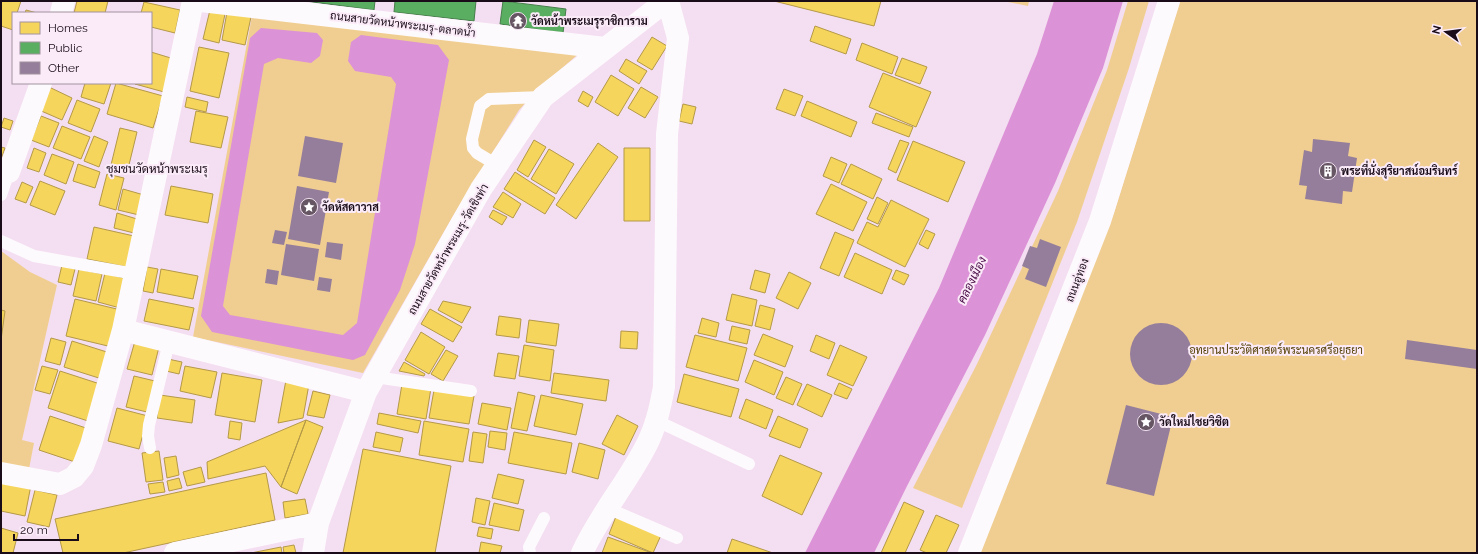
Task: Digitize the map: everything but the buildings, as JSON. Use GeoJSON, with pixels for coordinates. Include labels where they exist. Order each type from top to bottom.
{"type":"FeatureCollection","features":[{"type":"Feature","properties":{"kind":"street"},"geometry":{"type":"LineString","coordinates":[[61,12],[64,1]]}},
{"type":"Feature","properties":{"kind":"street"},"geometry":{"type":"LineString","coordinates":[[1,473],[60,484],[74,477],[83,466],[91,445],[123,330],[193,1]]}},
{"type":"Feature","properties":{"kind":"street","name":"ถนนสายวัดหน้าพระเมรุ-ตลาดน้ำ"},"geometry":{"type":"LineString","coordinates":[[201,1],[605,48]]}},
{"type":"Feature","properties":{"kind":"street"},"geometry":{"type":"LineString","coordinates":[[582,553],[594,528],[646,446],[657,421],[664,388],[667,134],[678,38],[667,1]]}},
{"type":"Feature","properties":{"kind":"street","name":"ถนนสายวัดหน้าพระเมรุ-วัดเชิงท่า"},"geometry":{"type":"LineString","coordinates":[[312,553],[318,523],[371,384],[481,189],[543,97],[667,1]]}},
{"type":"Feature","properties":{"kind":"street","name":"ถนนอู่ทอง"},"geometry":{"type":"LineString","coordinates":[[969,553],[1100,221],[1169,1]]}},
{"type":"Feature","properties":{"kind":"street"},"geometry":{"type":"LineString","coordinates":[[9,172],[40,84]]}},
{"type":"Feature","properties":{"kind":"street"},"geometry":{"type":"LineString","coordinates":[[123,330],[169,342],[371,384]]}},
{"type":"Feature","properties":{"kind":"street"},"geometry":{"type":"LineString","coordinates":[[175,553],[318,523]]}},
{"type":"Feature","properties":{"kind":"lane"},"geometry":{"type":"LineString","coordinates":[[497,165],[477,153],[472,148],[472,139],[480,106],[489,99],[543,97]]}},
{"type":"Feature","properties":{"kind":"lane"},"geometry":{"type":"LineString","coordinates":[[1,195],[9,172]]}},
{"type":"Feature","properties":{"kind":"lane"},"geometry":{"type":"LineString","coordinates":[[1,240],[34,256],[135,274]]}},
{"type":"Feature","properties":{"kind":"lane"},"geometry":{"type":"LineString","coordinates":[[150,448],[148,436],[149,425],[169,342]]}},
{"type":"Feature","properties":{"kind":"lane"},"geometry":{"type":"LineString","coordinates":[[371,384],[471,391]]}},
{"type":"Feature","properties":{"kind":"lane"},"geometry":{"type":"LineString","coordinates":[[657,421],[749,464]]}},
{"type":"Feature","properties":{"kind":"lane"},"geometry":{"type":"LineString","coordinates":[[607,508],[677,538]]}},
{"type":"Feature","properties":{"kind":"lane"},"geometry":{"type":"LineString","coordinates":[[530,553],[529,547],[544,518]]}},
{"type":"Feature","properties":{"kind":"green space"},"geometry":{"type":"Polygon","coordinates":[[[1003,1],[1029,1],[1028,6],[1003,1]]]}},
{"type":"Feature","properties":{"kind":"green space"},"geometry":{"type":"Polygon","coordinates":[[[1128,1],[1149,1],[1129,68],[1077,222],[962,508],[913,488],[977,364],[1058,191],[1107,70],[1128,1]]]}},
{"type":"Feature","properties":{"kind":"green space","name":"อุทยานประวัติศาสตร์พระนครศรีอยุธยา"},"geometry":{"type":"Polygon","coordinates":[[[1180,1],[1477,1],[1477,553],[980,553],[1114,213],[1180,1]]]}},
{"type":"Feature","properties":{"kind":"green space"},"geometry":{"type":"Polygon","coordinates":[[[252,16],[582,51],[541,86],[519,110],[453,216],[363,373],[193,337],[252,16]]]}},
{"type":"Feature","properties":{"kind":"green space"},"geometry":{"type":"Polygon","coordinates":[[[1,251],[30,272],[57,285],[22,440],[34,443],[29,469],[1,464],[1,251]]]}},
{"type":"Feature","properties":{"kind":"water","name":"คลองเมือง"},"geometry":{"type":"Polygon","coordinates":[[[1054,1],[1123,1],[1103,68],[1055,183],[985,335],[874,553],[805,553],[939,288],[1037,54],[1054,1]]]}},
{"type":"Feature","properties":{"kind":"water"},"geometry":{"type":"Polygon","coordinates":[[[261,28],[317,33],[323,40],[320,56],[311,63],[278,58],[264,64],[223,306],[230,315],[343,335],[357,323],[396,84],[391,77],[355,71],[348,61],[351,42],[361,35],[438,45],[449,60],[415,244],[400,290],[365,355],[353,360],[212,332],[201,316],[250,38],[261,28]]]}},
{"type":"Feature","properties":{"kind":"place","name":"วัดหน้าพระเมรุราชิการาม"},"geometry":{"type":"Point","coordinates":[518,21]}},
{"type":"Feature","properties":{"kind":"place","name":"พระที่นั่งสุริยาสน์อมรินทร์"},"geometry":{"type":"Point","coordinates":[1328,171]}},
{"type":"Feature","properties":{"kind":"place","name":"วัดหัสดาวาส"},"geometry":{"type":"Point","coordinates":[309,207]}},
{"type":"Feature","properties":{"kind":"place","name":"วัดใหม่ไชยวิชิต"},"geometry":{"type":"Point","coordinates":[1146,422]}},
{"type":"Feature","properties":{"kind":"district","name":"ชุมชนวัดหน้าพระเมรุ"},"geometry":{"type":"Point","coordinates":[157,169]}}]}
